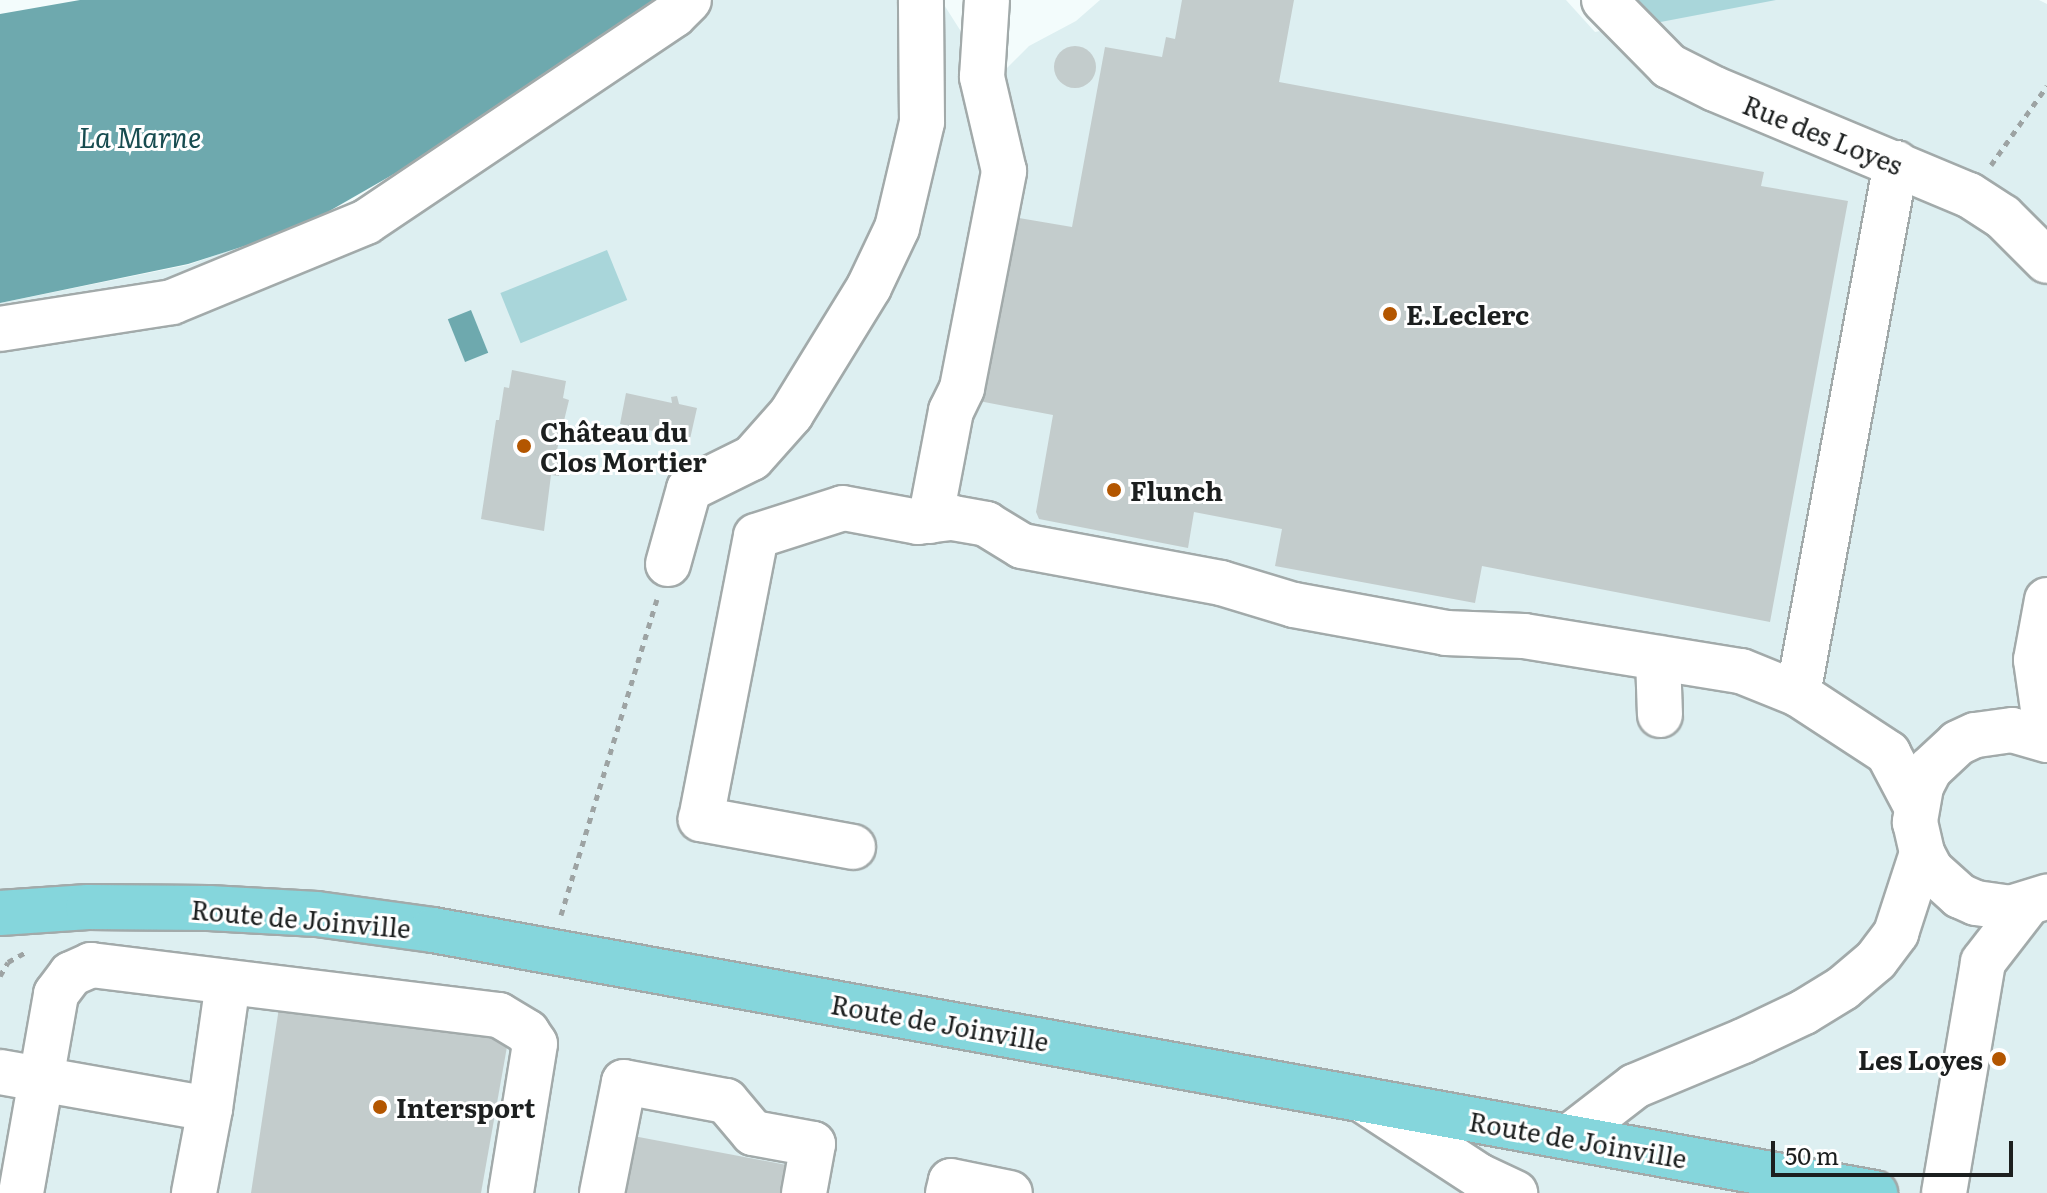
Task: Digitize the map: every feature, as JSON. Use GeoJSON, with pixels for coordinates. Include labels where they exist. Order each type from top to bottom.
{"type":"FeatureCollection","features":[{"type":"Feature","properties":{"kind":"main road","name":"Route de Joinville"},"geometry":{"type":"LineString","coordinates":[[0,913],[88,907],[209,908],[317,914],[550,951],[1873,1192]]}},
{"type":"Feature","properties":{"kind":"street"},"geometry":{"type":"LineString","coordinates":[[0,329],[172,302],[366,222],[674,15],[689,0]]}},
{"type":"Feature","properties":{"kind":"street"},"geometry":{"type":"LineString","coordinates":[[668,564],[689,489],[752,458],[791,414],[869,287],[897,228],[922,122],[921,0]]}},
{"type":"Feature","properties":{"kind":"street"},"geometry":{"type":"LineString","coordinates":[[930,521],[951,411],[962,388],[1004,171],[982,77],[987,0]]}},
{"type":"Feature","properties":{"kind":"street","name":"Rue des Loyes"},"geometry":{"type":"LineString","coordinates":[[1604,0],[1669,66],[1715,89],[1969,195],[2003,217],[2047,261]]}},
{"type":"Feature","properties":{"kind":"street"},"geometry":{"type":"LineString","coordinates":[[1798,694],[1896,163]]}},
{"type":"Feature","properties":{"kind":"street"},"geometry":{"type":"LineString","coordinates":[[853,847],[701,819],[756,536],[843,508],[918,522],[953,518],[986,524],[1022,546],[1221,583],[1294,605],[1446,633],[1524,636],[1741,671],[1798,694],[1888,753],[1916,806]]}},
{"type":"Feature","properties":{"kind":"street"},"geometry":{"type":"LineString","coordinates":[[2037,901],[1993,907],[1960,896],[1938,878],[1922,853],[1915,822],[1921,787],[1943,754],[1975,735],[1994,730],[2012,730],[2047,739],[2036,660],[2047,600]]}},
{"type":"Feature","properties":{"kind":"street"},"geometry":{"type":"LineString","coordinates":[[1658,658],[1660,715]]}},
{"type":"Feature","properties":{"kind":"street"},"geometry":{"type":"LineString","coordinates":[[1994,730],[2036,660]]}},
{"type":"Feature","properties":{"kind":"street"},"geometry":{"type":"LineString","coordinates":[[1888,753],[1943,754]]}},
{"type":"Feature","properties":{"kind":"street"},"geometry":{"type":"LineString","coordinates":[[1569,1137],[1635,1086],[1743,1041],[1804,1012],[1843,988],[1876,960],[1896,933],[1922,853]]}},
{"type":"Feature","properties":{"kind":"street"},"geometry":{"type":"LineString","coordinates":[[1944,1193],[1983,962],[1960,896]]}},
{"type":"Feature","properties":{"kind":"street"},"geometry":{"type":"LineString","coordinates":[[1983,962],[2037,901]]}},
{"type":"Feature","properties":{"kind":"street"},"geometry":{"type":"LineString","coordinates":[[21,1193],[20,1076],[56,994],[71,974],[91,965],[499,1015],[527,1032],[535,1044],[511,1193]]}},
{"type":"Feature","properties":{"kind":"street"},"geometry":{"type":"LineString","coordinates":[[194,1193],[210,1109],[228,982]]}},
{"type":"Feature","properties":{"kind":"street"},"geometry":{"type":"LineString","coordinates":[[20,1076],[210,1109]]}},
{"type":"Feature","properties":{"kind":"street"},"geometry":{"type":"LineString","coordinates":[[602,1193],[624,1082],[726,1101],[753,1133],[813,1144],[804,1193]]}},
{"type":"Feature","properties":{"kind":"street"},"geometry":{"type":"LineString","coordinates":[[1363,1100],[1479,1176],[1515,1193]]}},
{"type":"Feature","properties":{"kind":"street"},"geometry":{"type":"LineString","coordinates":[[948,1193],[951,1181],[1010,1193]]}},
{"type":"Feature","properties":{"kind":"path"},"geometry":{"type":"LineString","coordinates":[[1969,195],[2047,86]]}},
{"type":"Feature","properties":{"kind":"path"},"geometry":{"type":"LineString","coordinates":[[550,951],[668,564]]}},
{"type":"Feature","properties":{"kind":"path"},"geometry":{"type":"LineString","coordinates":[[0,963],[8,962],[40,944]]}},
{"type":"Feature","properties":{"kind":"path"},"geometry":{"type":"LineString","coordinates":[[0,976],[8,962]]}},
{"type":"Feature","properties":{"kind":"shaded area"},"geometry":{"type":"Polygon","coordinates":[[[664,0],[941,0],[993,82],[1029,46],[1076,21],[1100,0],[1566,0],[1595,32],[1768,0],[2039,0],[2047,4],[2047,1193],[0,1193],[0,303],[188,265],[333,214],[481,124],[664,0]]]}},
{"type":"Feature","properties":{"kind":"shaded area"},"geometry":{"type":"Polygon","coordinates":[[[1630,0],[1776,0],[1650,24],[1630,0]]]}},
{"type":"Feature","properties":{"kind":"shaded area"},"geometry":{"type":"Polygon","coordinates":[[[607,250],[627,300],[521,343],[500,293],[607,250]]]}},
{"type":"Feature","properties":{"kind":"water","name":"La Marne"},"geometry":{"type":"Polygon","coordinates":[[[80,0],[664,0],[481,124],[298,229],[188,264],[0,303],[0,14],[80,0]]]}},
{"type":"Feature","properties":{"kind":"water"},"geometry":{"type":"Polygon","coordinates":[[[471,310],[488,353],[465,362],[448,319],[471,310]]]}},
{"type":"Feature","properties":{"kind":"building","name":"E.Leclerc"},"geometry":{"type":"Polygon","coordinates":[[[1182,0],[1294,0],[1279,82],[1764,172],[1761,186],[1848,201],[1770,622],[1482,566],[1475,603],[1275,566],[1282,529],[1194,512],[1188,548],[1039,519],[1036,512],[1053,415],[979,401],[1013,217],[1072,227],[1105,47],[1162,57],[1166,37],[1175,39],[1182,0]]]}},
{"type":"Feature","properties":{"kind":"building"},"geometry":{"type":"Polygon","coordinates":[[[1075,46],[1090,52],[1096,67],[1090,82],[1075,88],[1060,82],[1054,67],[1060,52],[1075,46]]]}},
{"type":"Feature","properties":{"kind":"building","name":"Château du Clos Mortier"},"geometry":{"type":"Polygon","coordinates":[[[512,370],[566,381],[563,398],[569,400],[555,458],[562,460],[559,476],[551,475],[544,531],[481,519],[496,420],[499,420],[504,387],[509,388],[512,370]]]}},
{"type":"Feature","properties":{"kind":"building"},"geometry":{"type":"Polygon","coordinates":[[[626,393],[672,403],[671,397],[677,396],[679,404],[697,408],[690,439],[620,424],[626,393]]]}},
{"type":"Feature","properties":{"kind":"building","name":"Intersport"},"geometry":{"type":"Polygon","coordinates":[[[280,1001],[508,1041],[481,1193],[251,1193],[280,1001]]]}},
{"type":"Feature","properties":{"kind":"building"},"geometry":{"type":"Polygon","coordinates":[[[628,1135],[792,1166],[786,1193],[617,1193],[628,1135]]]}},
{"type":"Feature","properties":{"kind":"place","name":"E.Leclerc"},"geometry":{"type":"Point","coordinates":[1390,314]}},
{"type":"Feature","properties":{"kind":"place","name":"Château du Clos Mortier"},"geometry":{"type":"Point","coordinates":[524,446]}},
{"type":"Feature","properties":{"kind":"place","name":"Flunch"},"geometry":{"type":"Point","coordinates":[1114,490]}},
{"type":"Feature","properties":{"kind":"place","name":"Les Loyes"},"geometry":{"type":"Point","coordinates":[1999,1059]}},
{"type":"Feature","properties":{"kind":"place","name":"Intersport"},"geometry":{"type":"Point","coordinates":[380,1107]}}]}
